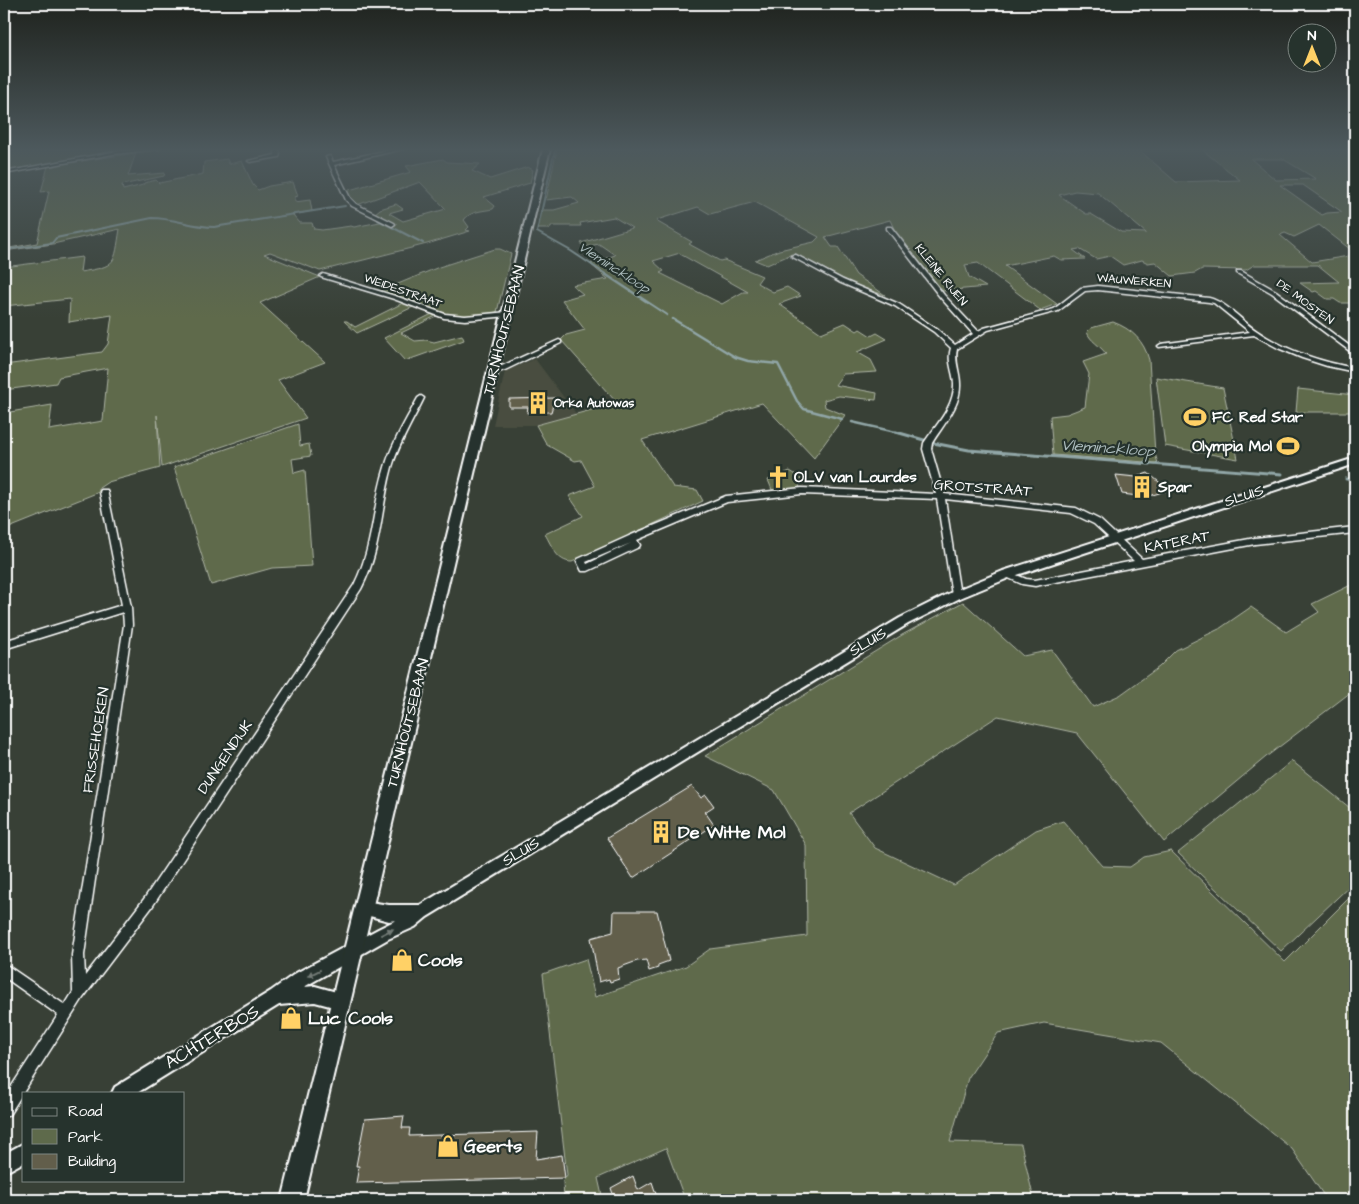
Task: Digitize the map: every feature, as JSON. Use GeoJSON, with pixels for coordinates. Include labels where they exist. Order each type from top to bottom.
{"type":"FeatureCollection","features":[{"type":"Feature","properties":{"kind":"main road","name":"TURNHOUTSEBAAN"},"geometry":{"type":"LineString","coordinates":[[293,1200],[534,205]]}},
{"type":"Feature","properties":{"kind":"street"},"geometry":{"type":"LineString","coordinates":[[354,205],[392,224]]}},
{"type":"Feature","properties":{"kind":"street","name":"KLEINE RIJEN"},"geometry":{"type":"LineString","coordinates":[[889,228],[942,296],[977,334]]}},
{"type":"Feature","properties":{"kind":"street"},"geometry":{"type":"LineString","coordinates":[[794,256],[847,284],[897,305],[936,331],[954,348],[951,360],[957,379],[956,396],[928,443],[927,449],[941,497],[956,595]]}},
{"type":"Feature","properties":{"kind":"street","name":"DE MOSTEN"},"geometry":{"type":"LineString","coordinates":[[1239,272],[1274,292],[1355,353]]}},
{"type":"Feature","properties":{"kind":"street","name":"WEIDESTRAAT"},"geometry":{"type":"LineString","coordinates":[[323,276],[396,298],[444,316],[465,318],[508,314]]}},
{"type":"Feature","properties":{"kind":"street","name":"WAUWERKEN"},"geometry":{"type":"LineString","coordinates":[[954,348],[986,329],[1056,310],[1082,289],[1088,288],[1216,302],[1256,333],[1306,358],[1355,370]]}},
{"type":"Feature","properties":{"kind":"street"},"geometry":{"type":"LineString","coordinates":[[1161,346],[1256,333]]}},
{"type":"Feature","properties":{"kind":"street"},"geometry":{"type":"LineString","coordinates":[[494,372],[503,370],[559,342]]}},
{"type":"Feature","properties":{"kind":"street","name":"DUNGENDIJK"},"geometry":{"type":"LineString","coordinates":[[4,1110],[79,994],[148,903],[358,587],[366,573],[373,552],[389,466],[421,398]]}},
{"type":"Feature","properties":{"kind":"street","name":"SLUIS"},"geometry":{"type":"LineString","coordinates":[[352,952],[383,934],[410,922],[422,912],[799,683],[904,621],[956,595],[1008,574],[1115,538],[1355,461]]}},
{"type":"Feature","properties":{"kind":"street","name":"GROTSTRAAT"},"geometry":{"type":"LineString","coordinates":[[632,538],[636,545],[585,569],[581,561],[632,538],[714,504],[732,498],[802,491],[941,497],[1073,510],[1092,518],[1141,563]]}},
{"type":"Feature","properties":{"kind":"street","name":"FRISSEHOEKEN"},"geometry":{"type":"LineString","coordinates":[[79,994],[78,956],[126,640],[127,608],[104,492]]}},
{"type":"Feature","properties":{"kind":"street","name":"KATERAT"},"geometry":{"type":"LineString","coordinates":[[1008,574],[1025,582],[1035,583],[1255,542],[1355,530]]}},
{"type":"Feature","properties":{"kind":"street"},"geometry":{"type":"LineString","coordinates":[[4,645],[127,608]]}},
{"type":"Feature","properties":{"kind":"street"},"geometry":{"type":"LineString","coordinates":[[363,908],[389,912],[422,912]]}},
{"type":"Feature","properties":{"kind":"street","name":"ACHTERBOS"},"geometry":{"type":"LineString","coordinates":[[123,1092],[277,997],[302,979],[352,952]]}},
{"type":"Feature","properties":{"kind":"street"},"geometry":{"type":"LineString","coordinates":[[4,970],[67,1014]]}},
{"type":"Feature","properties":{"kind":"street","name":"ACHTERBOS"},"geometry":{"type":"LineString","coordinates":[[277,997],[315,994],[341,1001]]}},
{"type":"Feature","properties":{"kind":"street"},"geometry":{"type":"LineString","coordinates":[[4,1164],[22,1153]]}},
{"type":"Feature","properties":{"kind":"shaded area"},"geometry":{"type":"Polygon","coordinates":[[[535,359],[577,415],[536,425],[493,425],[505,371],[535,359]]]}},
{"type":"Feature","properties":{"kind":"green space"},"geometry":{"type":"Polygon","coordinates":[[[46,205],[311,205],[312,211],[293,215],[300,223],[312,223],[314,229],[322,230],[354,227],[385,221],[374,214],[380,209],[392,205],[398,205],[403,209],[389,213],[403,221],[446,209],[442,205],[495,206],[493,209],[470,215],[464,220],[469,227],[466,230],[470,231],[320,271],[270,252],[264,254],[320,277],[260,303],[325,362],[278,380],[306,418],[162,467],[157,415],[160,468],[108,482],[99,488],[99,492],[4,530],[4,413],[52,405],[49,430],[103,421],[108,368],[59,377],[56,383],[4,390],[4,365],[102,352],[108,344],[112,315],[69,322],[70,299],[4,306],[4,267],[82,257],[80,272],[101,268],[108,265],[115,256],[120,229],[53,244],[4,251],[4,249],[37,243],[46,205]]]}},
{"type":"Feature","properties":{"kind":"green space"},"geometry":{"type":"Polygon","coordinates":[[[571,205],[743,205],[710,214],[698,207],[656,221],[692,242],[689,244],[720,261],[724,260],[762,276],[757,283],[773,292],[787,287],[801,296],[779,304],[821,333],[845,323],[857,331],[860,329],[871,336],[877,333],[887,339],[857,352],[871,360],[877,372],[843,374],[835,385],[877,393],[876,400],[839,396],[824,400],[825,407],[845,415],[814,458],[762,403],[642,440],[673,487],[697,490],[703,501],[572,562],[562,559],[545,534],[583,516],[569,496],[595,486],[581,460],[575,461],[547,445],[536,425],[617,403],[561,340],[566,335],[585,330],[562,300],[583,294],[572,285],[608,279],[590,264],[615,255],[599,244],[584,247],[581,243],[632,228],[614,217],[580,223],[581,226],[551,226],[550,229],[538,229],[541,210],[554,210],[571,205]],[[680,254],[653,261],[664,271],[660,273],[722,304],[743,292],[748,292],[680,254]]]}},
{"type":"Feature","properties":{"kind":"green space"},"geometry":{"type":"Polygon","coordinates":[[[761,205],[1073,205],[1086,214],[1091,214],[1121,232],[1146,233],[1113,205],[1308,205],[1322,215],[1342,212],[1332,205],[1355,205],[1355,253],[1319,225],[1294,237],[1285,233],[1280,235],[1312,262],[1355,255],[1355,303],[1340,303],[1334,299],[1327,299],[1300,283],[1339,282],[1318,265],[1254,265],[1246,270],[1202,269],[1195,273],[1172,276],[1155,262],[1148,263],[1142,260],[1123,265],[1110,256],[1096,259],[1079,249],[1073,250],[1085,259],[1061,260],[1054,256],[1005,266],[1057,304],[1040,310],[978,263],[965,265],[969,277],[986,287],[943,291],[895,231],[890,220],[825,237],[832,247],[838,247],[856,275],[885,295],[857,286],[794,253],[767,265],[755,260],[779,250],[814,242],[819,237],[761,205]]]}},
{"type":"Feature","properties":{"kind":"green space"},"geometry":{"type":"Polygon","coordinates":[[[495,249],[511,254],[497,312],[464,317],[445,314],[411,300],[381,291],[439,267],[495,249]]]}},
{"type":"Feature","properties":{"kind":"green space"},"geometry":{"type":"Polygon","coordinates":[[[403,303],[413,307],[357,333],[344,321],[355,327],[403,303]]]}},
{"type":"Feature","properties":{"kind":"green space"},"geometry":{"type":"Polygon","coordinates":[[[432,314],[436,316],[401,333],[415,341],[426,340],[434,342],[462,335],[464,340],[405,361],[384,338],[432,314]]]}},
{"type":"Feature","properties":{"kind":"green space"},"geometry":{"type":"Polygon","coordinates":[[[1113,322],[1126,328],[1136,336],[1147,353],[1155,454],[1158,463],[1053,455],[1050,416],[1067,414],[1085,407],[1089,374],[1083,362],[1106,354],[1090,338],[1087,332],[1091,328],[1113,322]]]}},
{"type":"Feature","properties":{"kind":"green space","name":"FC Red Star"},"geometry":{"type":"Polygon","coordinates":[[[1156,377],[1223,388],[1238,459],[1165,446],[1156,377]]]}},
{"type":"Feature","properties":{"kind":"green space"},"geometry":{"type":"Polygon","coordinates":[[[1298,389],[1355,395],[1355,412],[1296,412],[1298,389]]]}},
{"type":"Feature","properties":{"kind":"green space"},"geometry":{"type":"Polygon","coordinates":[[[298,424],[300,446],[309,444],[311,456],[292,459],[294,473],[305,470],[312,566],[272,568],[211,585],[174,467],[298,424]]]}},
{"type":"Feature","properties":{"kind":"green space"},"geometry":{"type":"Polygon","coordinates":[[[790,471],[801,478],[799,489],[773,492],[768,480],[790,471]]]}},
{"type":"Feature","properties":{"kind":"green space"},"geometry":{"type":"Polygon","coordinates":[[[1355,583],[1355,689],[1266,757],[1164,842],[1077,733],[998,716],[849,813],[875,848],[954,885],[1036,830],[1063,821],[1102,866],[1130,867],[1144,857],[1171,851],[1285,962],[1355,892],[1355,1200],[1327,1200],[1292,1149],[1161,1043],[1044,1023],[998,1033],[968,1078],[950,1142],[1021,1144],[1034,1200],[685,1200],[666,1148],[598,1178],[603,1200],[564,1200],[563,1181],[567,1175],[543,974],[586,959],[595,997],[686,966],[710,949],[807,936],[806,845],[774,790],[705,756],[902,635],[963,602],[1023,656],[1052,650],[1093,707],[1120,695],[1159,667],[1176,650],[1219,629],[1251,607],[1286,632],[1319,612],[1312,604],[1355,583]]]}},
{"type":"Feature","properties":{"kind":"green space"},"geometry":{"type":"Polygon","coordinates":[[[1292,761],[1355,812],[1355,881],[1281,951],[1178,853],[1292,761]]]}},
{"type":"Feature","properties":{"kind":"building","name":"Orka Autowas"},"geometry":{"type":"Polygon","coordinates":[[[555,398],[551,412],[527,413],[528,407],[509,407],[509,399],[555,398]]]}},
{"type":"Feature","properties":{"kind":"building","name":"Spar"},"geometry":{"type":"Polygon","coordinates":[[[1148,473],[1169,490],[1146,497],[1122,494],[1116,475],[1136,477],[1148,473]]]}},
{"type":"Feature","properties":{"kind":"building","name":"De Witte Mol"},"geometry":{"type":"Polygon","coordinates":[[[692,786],[701,798],[706,795],[714,806],[705,812],[714,825],[633,878],[607,838],[692,786]]]}},
{"type":"Feature","properties":{"kind":"building"},"geometry":{"type":"Polygon","coordinates":[[[614,911],[657,911],[669,961],[649,971],[646,960],[637,961],[618,968],[619,979],[610,982],[609,979],[599,982],[591,938],[613,932],[614,911]]]}},
{"type":"Feature","properties":{"kind":"building","name":"Geerts"},"geometry":{"type":"Polygon","coordinates":[[[404,1116],[402,1128],[410,1128],[409,1136],[538,1132],[536,1159],[562,1155],[565,1178],[356,1183],[359,1166],[356,1166],[365,1119],[404,1116]]]}},
{"type":"Feature","properties":{"kind":"building"},"geometry":{"type":"Polygon","coordinates":[[[633,1176],[638,1190],[652,1182],[658,1200],[615,1200],[611,1188],[633,1176]]]}},
{"type":"Feature","properties":{"kind":"waterway","name":"Vleminckloop"},"geometry":{"type":"LineString","coordinates":[[543,205],[537,232],[571,251],[607,275]]}},
{"type":"Feature","properties":{"kind":"waterway"},"geometry":{"type":"LineString","coordinates":[[4,250],[52,243],[56,238],[152,218],[214,227],[345,206]]}},
{"type":"Feature","properties":{"kind":"waterway"},"geometry":{"type":"LineString","coordinates":[[378,220],[423,243]]}},
{"type":"Feature","properties":{"kind":"waterway","name":"Vleminckloop"},"geometry":{"type":"LineString","coordinates":[[605,274],[667,315]]}},
{"type":"Feature","properties":{"kind":"waterway","name":"Vleminckloop"},"geometry":{"type":"LineString","coordinates":[[673,319],[735,357],[748,361],[778,364],[797,401],[804,409],[842,419]]}},
{"type":"Feature","properties":{"kind":"waterway","name":"Vleminckloop"},"geometry":{"type":"LineString","coordinates":[[852,422],[897,432]]}},
{"type":"Feature","properties":{"kind":"waterway","name":"Vleminckloop"},"geometry":{"type":"LineString","coordinates":[[897,432],[924,440]]}},
{"type":"Feature","properties":{"kind":"waterway","name":"Vleminckloop"},"geometry":{"type":"LineString","coordinates":[[933,443],[969,450],[1282,474]]}},
{"type":"Feature","properties":{"kind":"waterway","name":"Vleminckloop"},"geometry":{"type":"LineString","coordinates":[[1346,479],[1355,480]]}},
{"type":"Feature","properties":{"kind":"place","name":"Orka Autowas"},"geometry":{"type":"Point","coordinates":[538,403]}},
{"type":"Feature","properties":{"kind":"place","name":"FC Red Star"},"geometry":{"type":"Point","coordinates":[1195,417]}},
{"type":"Feature","properties":{"kind":"place","name":"Olympia Mol"},"geometry":{"type":"Point","coordinates":[1288,446]}},
{"type":"Feature","properties":{"kind":"place","name":"OLV van Lourdes"},"geometry":{"type":"Point","coordinates":[778,477]}},
{"type":"Feature","properties":{"kind":"place","name":"Spar"},"geometry":{"type":"Point","coordinates":[1142,487]}},
{"type":"Feature","properties":{"kind":"place","name":"De Witte Mol"},"geometry":{"type":"Point","coordinates":[661,832]}},
{"type":"Feature","properties":{"kind":"place","name":"Cools"},"geometry":{"type":"Point","coordinates":[402,960]}},
{"type":"Feature","properties":{"kind":"place","name":"Luc Cools"},"geometry":{"type":"Point","coordinates":[291,1018]}},
{"type":"Feature","properties":{"kind":"place","name":"Geerts"},"geometry":{"type":"Point","coordinates":[448,1146]}}]}
